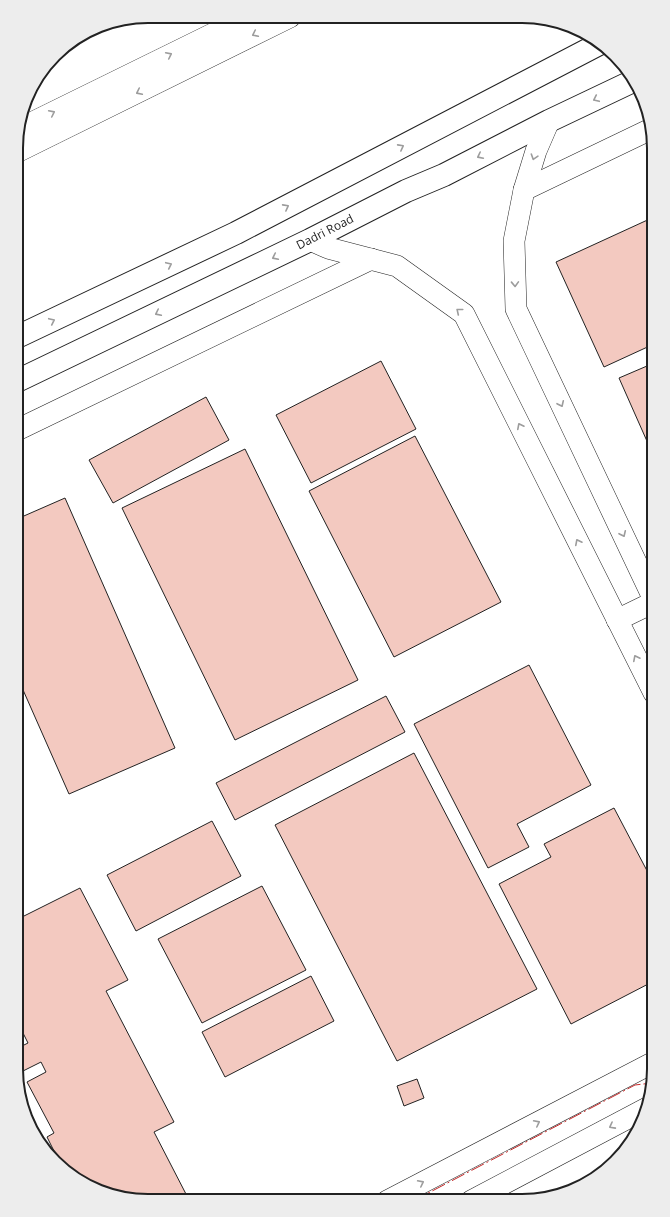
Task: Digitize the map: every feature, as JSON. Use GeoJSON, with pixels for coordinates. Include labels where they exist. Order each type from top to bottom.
{"type":"FeatureCollection","features":[{"type":"Feature","properties":{"kind":"main road"},"geometry":{"type":"LineString","coordinates":[[23,334],[236,233],[595,46]]}},
{"type":"Feature","properties":{"kind":"main road","name":"Dadri Road"},"geometry":{"type":"LineString","coordinates":[[23,378],[310,240],[406,191],[444,175],[549,121],[629,83]]}},
{"type":"Feature","properties":{"kind":"street"},"geometry":{"type":"LineString","coordinates":[[25,126],[235,23]]}},
{"type":"Feature","properties":{"kind":"street"},"geometry":{"type":"LineString","coordinates":[[23,149],[278,23]]}},
{"type":"Feature","properties":{"kind":"street"},"geometry":{"type":"LineString","coordinates":[[549,121],[536,151],[524,190],[514,241],[516,309],[647,586]]}},
{"type":"Feature","properties":{"kind":"street"},"geometry":{"type":"LineString","coordinates":[[524,190],[646,131]]}},
{"type":"Feature","properties":{"kind":"street"},"geometry":{"type":"LineString","coordinates":[[310,240],[328,248],[397,266],[464,314],[647,679]]}},
{"type":"Feature","properties":{"kind":"street"},"geometry":{"type":"LineString","coordinates":[[23,427],[371,259]]}},
{"type":"Feature","properties":{"kind":"street"},"geometry":{"type":"LineString","coordinates":[[617,620],[647,605]]}},
{"type":"Feature","properties":{"kind":"street"},"geometry":{"type":"LineString","coordinates":[[400,1194],[647,1066]]}},
{"type":"Feature","properties":{"kind":"street"},"geometry":{"type":"LineString","coordinates":[[484,1194],[639,1112]]}},
{"type":"Feature","properties":{"kind":"building"},"geometry":{"type":"Polygon","coordinates":[[[647,220],[647,347],[604,367],[556,262],[647,220]]]}},
{"type":"Feature","properties":{"kind":"building"},"geometry":{"type":"Polygon","coordinates":[[[381,361],[416,429],[311,483],[276,415],[381,361]]]}},
{"type":"Feature","properties":{"kind":"building"},"geometry":{"type":"Polygon","coordinates":[[[647,366],[647,441],[619,378],[647,366]]]}},
{"type":"Feature","properties":{"kind":"building"},"geometry":{"type":"Polygon","coordinates":[[[206,397],[229,440],[113,503],[89,460],[206,397]]]}},
{"type":"Feature","properties":{"kind":"building"},"geometry":{"type":"Polygon","coordinates":[[[415,436],[501,602],[394,657],[309,491],[415,436]]]}},
{"type":"Feature","properties":{"kind":"building"},"geometry":{"type":"Polygon","coordinates":[[[245,449],[358,680],[235,740],[122,508],[245,449]]]}},
{"type":"Feature","properties":{"kind":"building"},"geometry":{"type":"Polygon","coordinates":[[[65,498],[175,748],[69,794],[23,690],[23,516],[65,498]]]}},
{"type":"Feature","properties":{"kind":"building"},"geometry":{"type":"Polygon","coordinates":[[[529,665],[591,785],[517,824],[529,847],[488,868],[414,724],[529,665]]]}},
{"type":"Feature","properties":{"kind":"building"},"geometry":{"type":"Polygon","coordinates":[[[386,696],[405,732],[235,820],[216,783],[386,696]]]}},
{"type":"Feature","properties":{"kind":"building"},"geometry":{"type":"Polygon","coordinates":[[[414,753],[537,989],[397,1061],[275,825],[414,753]]]}},
{"type":"Feature","properties":{"kind":"building"},"geometry":{"type":"Polygon","coordinates":[[[614,808],[647,871],[647,985],[571,1024],[499,884],[551,857],[544,844],[614,808]]]}},
{"type":"Feature","properties":{"kind":"building"},"geometry":{"type":"Polygon","coordinates":[[[212,821],[241,876],[136,931],[107,875],[212,821]]]}},
{"type":"Feature","properties":{"kind":"building"},"geometry":{"type":"Polygon","coordinates":[[[262,886],[306,970],[202,1023],[158,939],[262,886]]]}},
{"type":"Feature","properties":{"kind":"building"},"geometry":{"type":"Polygon","coordinates":[[[80,888],[128,980],[106,991],[174,1122],[154,1132],[186,1194],[148,1194],[115,1190],[78,1173],[54,1151],[47,1137],[54,1133],[27,1082],[46,1072],[41,1062],[23,1071],[23,1046],[28,1043],[23,1033],[23,916],[80,888]]]}},
{"type":"Feature","properties":{"kind":"building"},"geometry":{"type":"Polygon","coordinates":[[[311,976],[334,1021],[225,1077],[202,1032],[311,976]]]}},
{"type":"Feature","properties":{"kind":"building"},"geometry":{"type":"Polygon","coordinates":[[[417,1079],[424,1098],[404,1106],[397,1086],[417,1079]]]}},
{"type":"Feature","properties":{"kind":"power"},"geometry":{"type":"LineString","coordinates":[[426,1194],[635,1085],[646,1084]]}}]}
